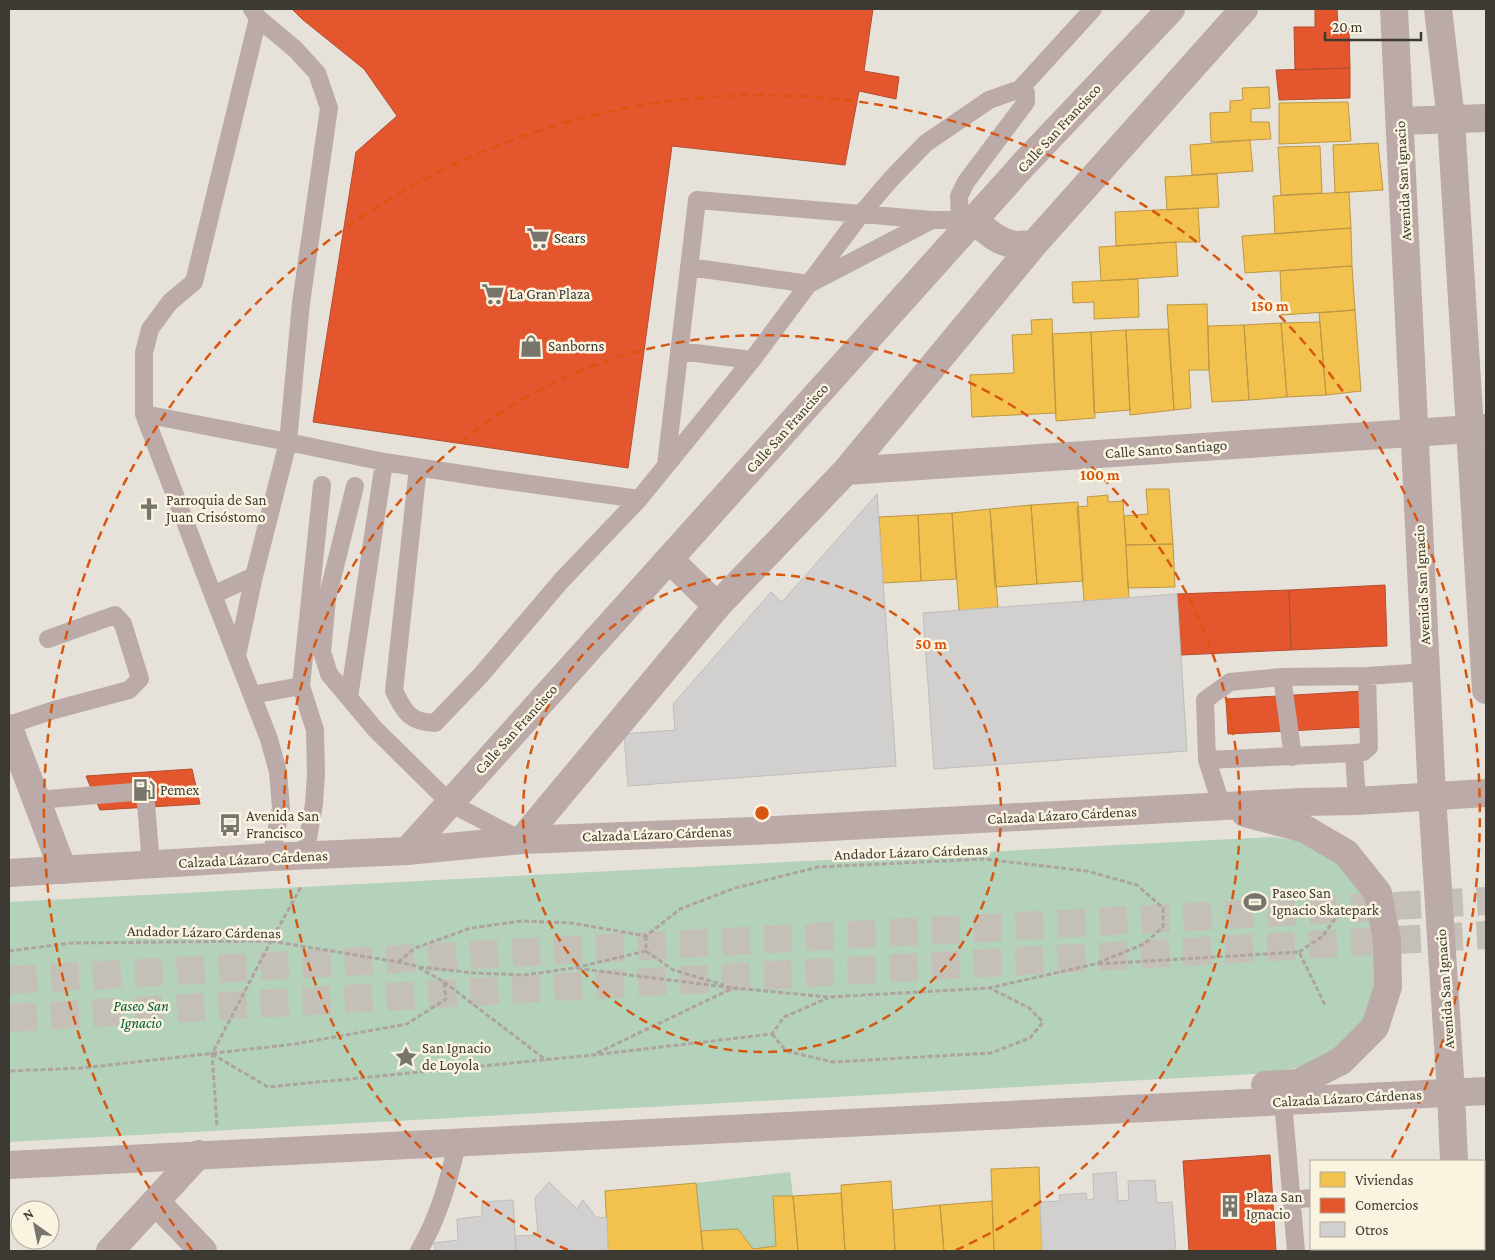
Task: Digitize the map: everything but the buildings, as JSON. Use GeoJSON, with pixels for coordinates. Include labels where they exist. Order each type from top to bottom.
{"type":"FeatureCollection","features":[{"type":"Feature","properties":{"kind":"street","name":"Calle San Francisco"},"geometry":{"type":"LineString","coordinates":[[407,851],[967,220],[1024,164],[1171,9]]}},
{"type":"Feature","properties":{"kind":"street"},"geometry":{"type":"LineString","coordinates":[[522,840],[718,606],[846,471],[1034,244],[1244,9]]}},
{"type":"Feature","properties":{"kind":"street","name":"Avenida San Ignacio"},"geometry":{"type":"LineString","coordinates":[[1394,9],[1432,796],[1454,1160]]}},
{"type":"Feature","properties":{"kind":"street"},"geometry":{"type":"LineString","coordinates":[[1438,9],[1451,120],[1478,428],[1486,690]]}},
{"type":"Feature","properties":{"kind":"street"},"geometry":{"type":"LineString","coordinates":[[1400,121],[1486,118]]}},
{"type":"Feature","properties":{"kind":"street"},"geometry":{"type":"LineString","coordinates":[[967,220],[1002,240],[1016,245],[1034,244]]}},
{"type":"Feature","properties":{"kind":"street","name":"Calle Santo Santiago"},"geometry":{"type":"LineString","coordinates":[[846,471],[1478,428]]}},
{"type":"Feature","properties":{"kind":"street"},"geometry":{"type":"LineString","coordinates":[[669,558],[718,606]]}},
{"type":"Feature","properties":{"kind":"street"},"geometry":{"type":"LineString","coordinates":[[9,726],[63,870]]}},
{"type":"Feature","properties":{"kind":"street","name":"Calzada Lázaro Cárdenas"},"geometry":{"type":"LineString","coordinates":[[9,873],[271,857],[407,851],[522,840],[764,830],[1486,792]]}},
{"type":"Feature","properties":{"kind":"street"},"geometry":{"type":"LineString","coordinates":[[1077,1111],[1096,1100],[1298,1082],[1341,1061],[1375,1027],[1388,987],[1387,940],[1378,893],[1346,853],[1305,829],[1222,806]]}},
{"type":"Feature","properties":{"kind":"street","name":"Calzada Lázaro Cárdenas"},"geometry":{"type":"LineString","coordinates":[[9,1165],[1486,1091]]}},
{"type":"Feature","properties":{"kind":"street"},"geometry":{"type":"LineString","coordinates":[[110,1251],[156,1202],[209,1154]]}},
{"type":"Feature","properties":{"kind":"street"},"geometry":{"type":"LineString","coordinates":[[156,1202],[203,1251]]}},
{"type":"Feature","properties":{"kind":"lane"},"geometry":{"type":"LineString","coordinates":[[418,467],[394,691],[404,712],[423,722],[435,722],[481,675],[560,580],[639,498],[752,360],[861,214],[891,179],[926,143],[989,100],[1020,88],[1093,9]]}},
{"type":"Feature","properties":{"kind":"lane"},"geometry":{"type":"LineString","coordinates":[[237,656],[254,576],[288,442],[301,303],[329,108],[317,72],[255,13],[194,282],[170,302],[150,329],[144,353],[144,414],[213,595],[269,739],[278,772],[281,808],[271,857]]}},
{"type":"Feature","properties":{"kind":"lane"},"geometry":{"type":"LineString","coordinates":[[666,465],[697,200],[932,220],[967,220],[959,196],[966,182],[1026,102],[1026,93],[1020,88]]}},
{"type":"Feature","properties":{"kind":"lane"},"geometry":{"type":"LineString","coordinates":[[689,267],[809,284],[932,220]]}},
{"type":"Feature","properties":{"kind":"lane"},"geometry":{"type":"LineString","coordinates":[[679,351],[752,360]]}},
{"type":"Feature","properties":{"kind":"lane"},"geometry":{"type":"LineString","coordinates":[[144,414],[384,462],[639,498]]}},
{"type":"Feature","properties":{"kind":"lane"},"geometry":{"type":"LineString","coordinates":[[348,698],[384,462]]}},
{"type":"Feature","properties":{"kind":"lane"},"geometry":{"type":"LineString","coordinates":[[312,856],[316,774],[315,730],[301,686],[322,484]]}},
{"type":"Feature","properties":{"kind":"lane"},"geometry":{"type":"LineString","coordinates":[[355,486],[327,599],[322,652],[329,674],[375,729],[450,803],[522,840]]}},
{"type":"Feature","properties":{"kind":"lane"},"geometry":{"type":"LineString","coordinates":[[213,595],[254,576]]}},
{"type":"Feature","properties":{"kind":"lane"},"geometry":{"type":"LineString","coordinates":[[9,726],[54,710],[129,690],[140,680],[123,624],[115,615],[48,639]]}},
{"type":"Feature","properties":{"kind":"lane"},"geometry":{"type":"LineString","coordinates":[[1222,806],[1208,760],[1205,700],[1230,682],[1282,677],[1367,676],[1427,672]]}},
{"type":"Feature","properties":{"kind":"lane"},"geometry":{"type":"LineString","coordinates":[[1208,760],[1363,752],[1369,747],[1367,676]]}},
{"type":"Feature","properties":{"kind":"lane"},"geometry":{"type":"LineString","coordinates":[[1282,677],[1293,757]]}},
{"type":"Feature","properties":{"kind":"lane"},"geometry":{"type":"LineString","coordinates":[[252,695],[301,686]]}},
{"type":"Feature","properties":{"kind":"lane"},"geometry":{"type":"LineString","coordinates":[[1354,753],[1357,800]]}},
{"type":"Feature","properties":{"kind":"lane"},"geometry":{"type":"LineString","coordinates":[[37,800],[145,792],[151,865]]}},
{"type":"Feature","properties":{"kind":"lane"},"geometry":{"type":"LineString","coordinates":[[1284,1101],[1296,1251]]}},
{"type":"Feature","properties":{"kind":"lane"},"geometry":{"type":"LineString","coordinates":[[420,1251],[431,1231],[444,1195],[458,1142]]}},
{"type":"Feature","properties":{"kind":"lane"},"geometry":{"type":"LineString","coordinates":[[1291,1200],[1310,1198]]}},
{"type":"Feature","properties":{"kind":"path"},"geometry":{"type":"LineString","coordinates":[[209,1154],[212,1054],[271,941],[312,856]]}},
{"type":"Feature","properties":{"kind":"path","name":"Andador Lázaro Cárdenas"},"geometry":{"type":"LineString","coordinates":[[646,936],[680,909],[735,888],[818,867],[984,859],[1087,871],[1137,885],[1164,908],[1163,927],[1144,944],[1094,964],[989,988],[829,997],[734,988]]}},
{"type":"Feature","properties":{"kind":"path"},"geometry":{"type":"LineString","coordinates":[[1094,964],[1299,952],[1323,936],[1336,917],[1360,911]]}},
{"type":"Feature","properties":{"kind":"path"},"geometry":{"type":"LineString","coordinates":[[398,962],[415,948],[471,928],[522,921],[572,923],[646,936],[646,951]]}},
{"type":"Feature","properties":{"kind":"path","name":"Andador Lázaro Cárdenas"},"geometry":{"type":"LineString","coordinates":[[9,951],[71,943],[271,941],[398,962],[416,966],[444,982],[546,1060]]}},
{"type":"Feature","properties":{"kind":"path"},"geometry":{"type":"LineString","coordinates":[[416,966],[474,973],[524,975],[574,968],[646,951],[673,970],[734,988]]}},
{"type":"Feature","properties":{"kind":"path"},"geometry":{"type":"LineString","coordinates":[[1299,952],[1326,1006]]}},
{"type":"Feature","properties":{"kind":"path"},"geometry":{"type":"LineString","coordinates":[[574,968],[734,988]]}},
{"type":"Feature","properties":{"kind":"path"},"geometry":{"type":"LineString","coordinates":[[9,1071],[82,1068],[212,1054],[295,1044],[407,1024],[446,999],[444,982]]}},
{"type":"Feature","properties":{"kind":"path"},"geometry":{"type":"LineString","coordinates":[[593,1055],[734,988]]}},
{"type":"Feature","properties":{"kind":"path"},"geometry":{"type":"LineString","coordinates":[[212,1054],[268,1087],[546,1060],[772,1034],[786,1051],[833,1062],[991,1053],[1030,1038],[1043,1022],[1030,1008],[989,988]]}},
{"type":"Feature","properties":{"kind":"path","name":"Andador Lázaro Cárdenas"},"geometry":{"type":"LineString","coordinates":[[772,1034],[784,1017],[829,997]]}},
{"type":"Feature","properties":{"kind":"green space","name":"Paseo San Ignacio"},"geometry":{"type":"Polygon","coordinates":[[[1274,837],[1318,844],[1350,868],[1370,910],[1378,961],[1372,1007],[1352,1039],[1313,1064],[1273,1073],[9,1142],[9,902],[1274,837]]]}},
{"type":"Feature","properties":{"kind":"green space"},"geometry":{"type":"Polygon","coordinates":[[[790,1172],[793,1196],[773,1197],[776,1246],[753,1249],[738,1229],[701,1231],[696,1183],[790,1172]]]}},
{"type":"Feature","properties":{"kind":"tunnel"},"geometry":{"type":"LineString","coordinates":[[9,980],[1486,901]]}},
{"type":"Feature","properties":{"kind":"tunnel"},"geometry":{"type":"LineString","coordinates":[[9,1018],[1486,935]]}},
{"type":"Feature","properties":{"kind":"place","name":"Sears"},"geometry":{"type":"Point","coordinates":[538,238]}},
{"type":"Feature","properties":{"kind":"place","name":"La Gran Plaza"},"geometry":{"type":"Point","coordinates":[493,294]}},
{"type":"Feature","properties":{"kind":"place","name":"Sanborns"},"geometry":{"type":"Point","coordinates":[531,346]}},
{"type":"Feature","properties":{"kind":"place","name":"Parroquia de San Juan Crisóstomo"},"geometry":{"type":"Point","coordinates":[149,509]}},
{"type":"Feature","properties":{"kind":"place","name":"Pemex"},"geometry":{"type":"Point","coordinates":[144,790]}},
{"type":"Feature","properties":{"kind":"place","name":"Avenida San Francisco"},"geometry":{"type":"Point","coordinates":[230,825]}},
{"type":"Feature","properties":{"kind":"place","name":"Paseo San Ignacio Skatepark"},"geometry":{"type":"Point","coordinates":[1255,902]}},
{"type":"Feature","properties":{"kind":"place","name":"San Ignacio de Loyola"},"geometry":{"type":"Point","coordinates":[406,1057]}},
{"type":"Feature","properties":{"kind":"place","name":"Plaza San Ignacio"},"geometry":{"type":"Point","coordinates":[1230,1206]}}]}
